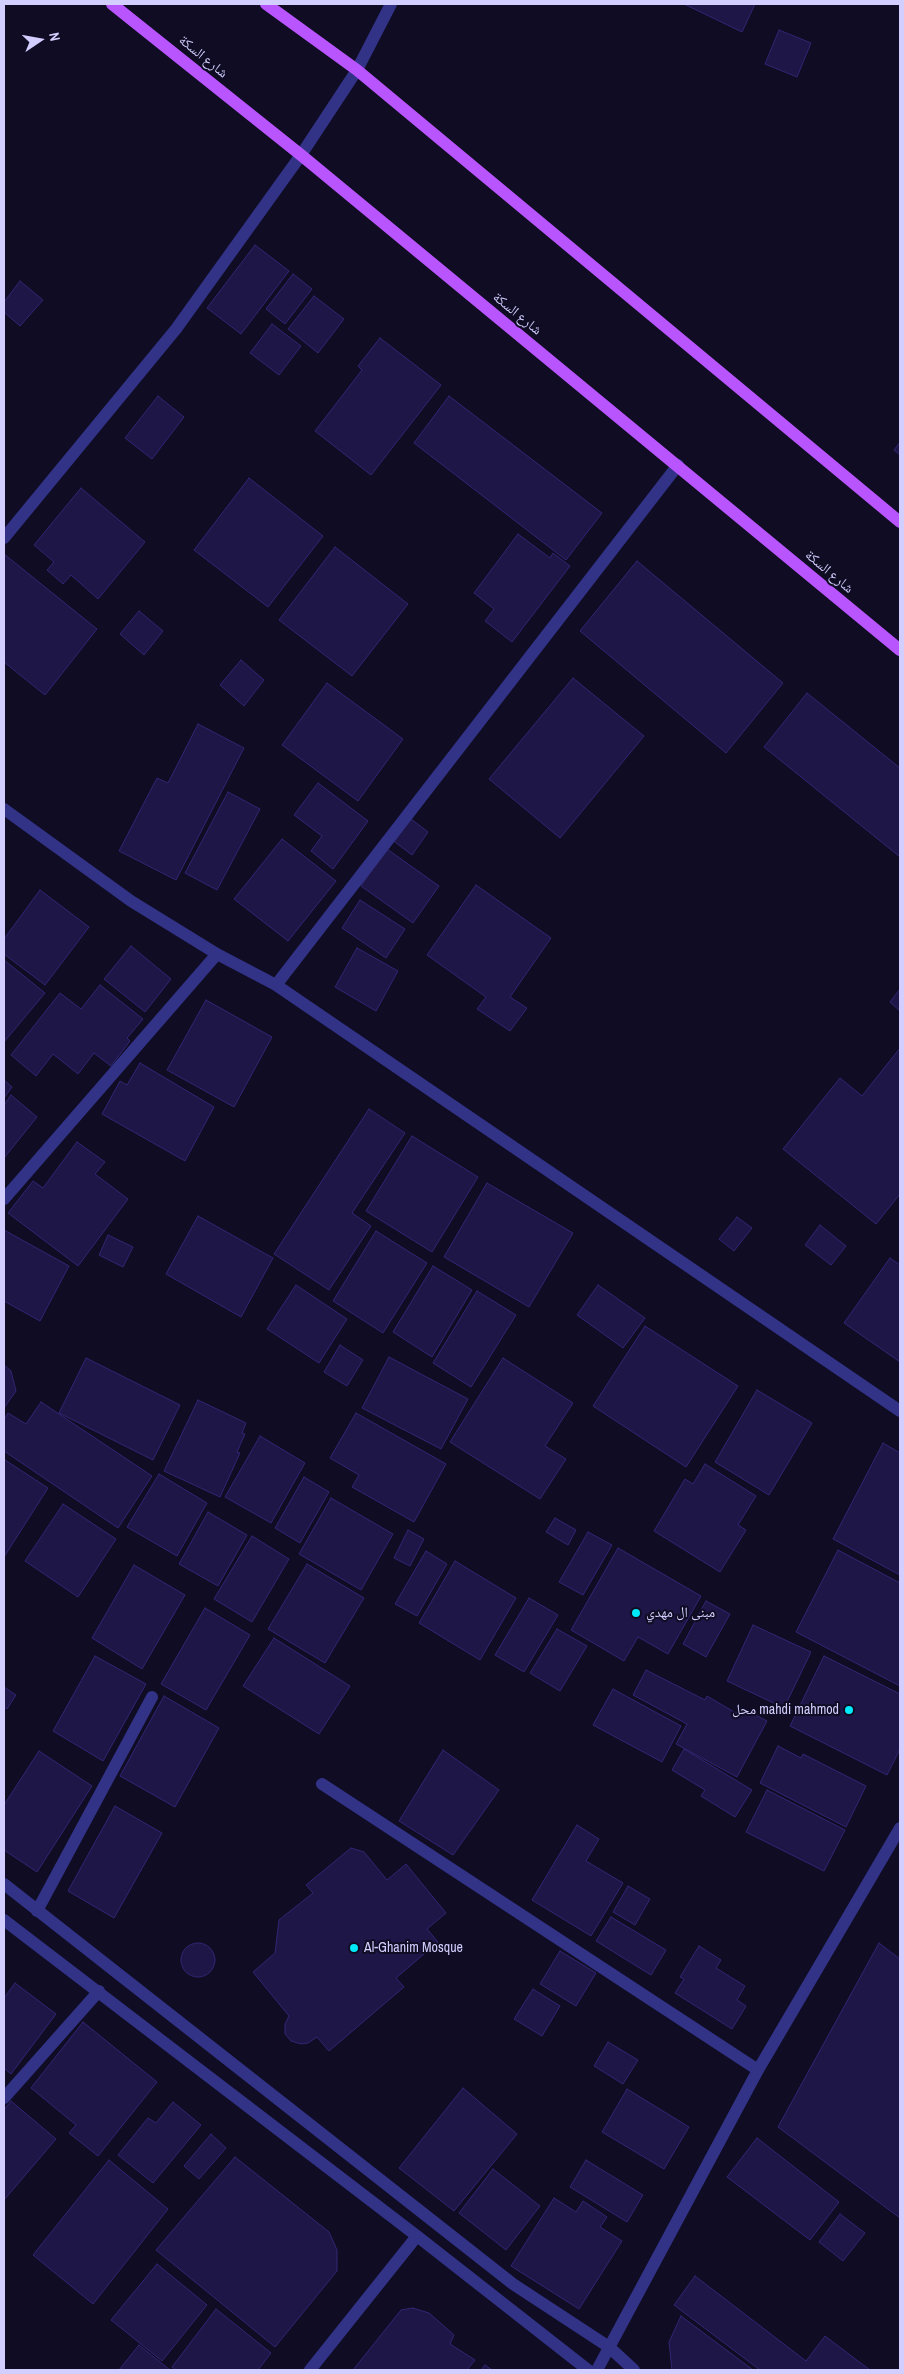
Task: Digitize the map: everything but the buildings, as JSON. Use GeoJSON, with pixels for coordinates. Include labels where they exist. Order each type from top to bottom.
{"type":"FeatureCollection","features":[{"type":"Feature","properties":{"kind":"main road","name":"شارع السكة"},"geometry":{"type":"LineString","coordinates":[[112,4],[301,155],[900,650]]}},
{"type":"Feature","properties":{"kind":"main road"},"geometry":{"type":"LineString","coordinates":[[266,4],[357,70],[900,522]]}},
{"type":"Feature","properties":{"kind":"street"},"geometry":{"type":"LineString","coordinates":[[4,538],[176,330],[301,155],[357,70],[390,4]]}},
{"type":"Feature","properties":{"kind":"street"},"geometry":{"type":"LineString","coordinates":[[276,986],[678,465]]}},
{"type":"Feature","properties":{"kind":"street"},"geometry":{"type":"LineString","coordinates":[[4,809],[131,902],[217,954],[276,986],[900,1411]]}},
{"type":"Feature","properties":{"kind":"street"},"geometry":{"type":"LineString","coordinates":[[4,1199],[217,954]]}},
{"type":"Feature","properties":{"kind":"street"},"geometry":{"type":"LineString","coordinates":[[37,1910],[152,1697]]}},
{"type":"Feature","properties":{"kind":"street"},"geometry":{"type":"LineString","coordinates":[[322,1784],[758,2070]]}},
{"type":"Feature","properties":{"kind":"street"},"geometry":{"type":"LineString","coordinates":[[597,2370],[758,2070],[900,1828]]}},
{"type":"Feature","properties":{"kind":"street"},"geometry":{"type":"LineString","coordinates":[[4,1884],[513,2284],[609,2347],[634,2370]]}},
{"type":"Feature","properties":{"kind":"street"},"geometry":{"type":"LineString","coordinates":[[4,1920],[417,2236],[588,2370]]}},
{"type":"Feature","properties":{"kind":"street"},"geometry":{"type":"LineString","coordinates":[[4,2098],[99,1991]]}},
{"type":"Feature","properties":{"kind":"street"},"geometry":{"type":"LineString","coordinates":[[310,2370],[417,2236]]}},
{"type":"Feature","properties":{"kind":"place","name":"مبنى ال مهدي"},"geometry":{"type":"Point","coordinates":[636,1613]}},
{"type":"Feature","properties":{"kind":"place","name":"محل mahdi mahmod"},"geometry":{"type":"Point","coordinates":[849,1710]}},
{"type":"Feature","properties":{"kind":"place","name":"Al-Ghanim Mosque"},"geometry":{"type":"Point","coordinates":[354,1948]}}]}
